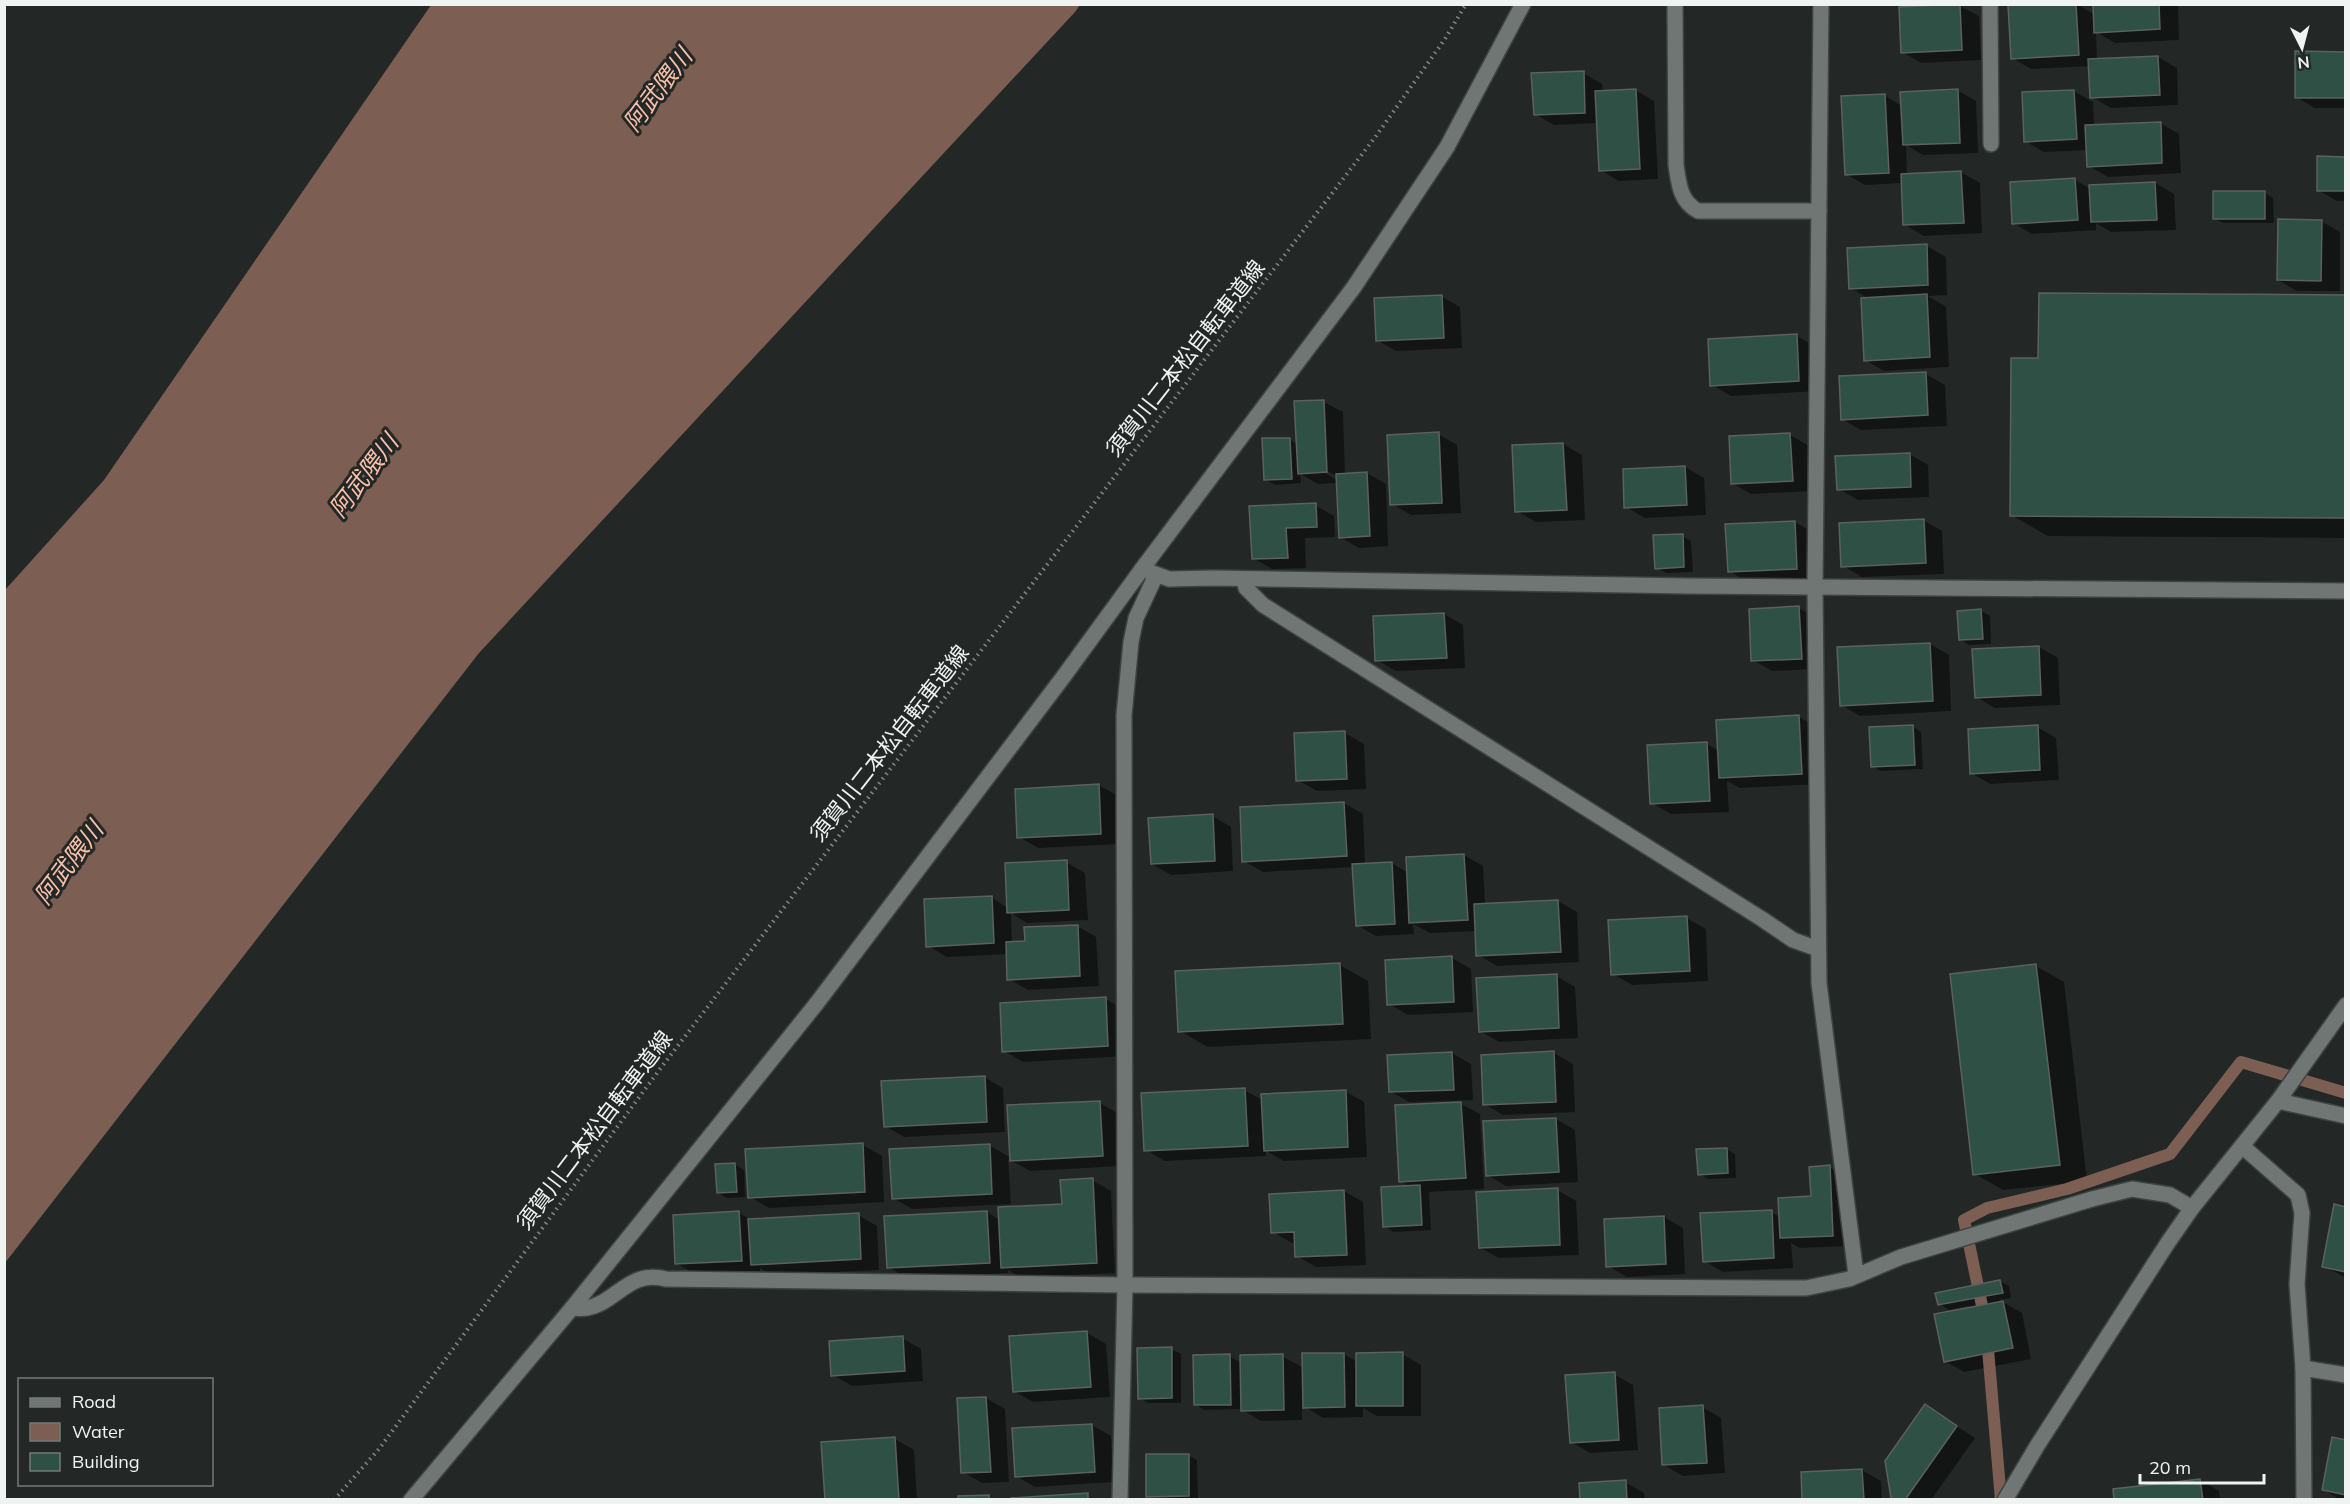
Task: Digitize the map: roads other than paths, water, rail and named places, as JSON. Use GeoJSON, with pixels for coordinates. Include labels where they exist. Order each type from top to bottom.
{"type":"FeatureCollection","features":[{"type":"Feature","properties":{"kind":"street"},"geometry":{"type":"LineString","coordinates":[[411,1500],[572,1308],[817,1004],[1064,676],[1149,572],[1360,278],[1447,147],[1523,4]]}},
{"type":"Feature","properties":{"kind":"street"},"geometry":{"type":"LineString","coordinates":[[1675,4],[1676,165],[1680,189],[1687,205],[1698,211],[1819,211]]}},
{"type":"Feature","properties":{"kind":"street"},"geometry":{"type":"LineString","coordinates":[[1821,4],[1815,587],[1818,949],[1825,1033],[1856,1275]]}},
{"type":"Feature","properties":{"kind":"street"},"geometry":{"type":"LineString","coordinates":[[1990,4],[1991,144]]}},
{"type":"Feature","properties":{"kind":"street"},"geometry":{"type":"LineString","coordinates":[[1149,572],[1169,579],[2346,591]]}},
{"type":"Feature","properties":{"kind":"street"},"geometry":{"type":"LineString","coordinates":[[1120,1500],[1125,1285],[1124,716],[1129,657],[1136,618],[1149,572]]}},
{"type":"Feature","properties":{"kind":"street"},"geometry":{"type":"LineString","coordinates":[[1244,579],[1246,588],[1263,605],[1793,940],[1818,949]]}},
{"type":"Feature","properties":{"kind":"street"},"geometry":{"type":"LineString","coordinates":[[2005,1500],[2037,1446],[2192,1208],[2278,1101],[2346,1005]]}},
{"type":"Feature","properties":{"kind":"street"},"geometry":{"type":"LineString","coordinates":[[2278,1101],[2346,1116]]}},
{"type":"Feature","properties":{"kind":"street"},"geometry":{"type":"LineString","coordinates":[[2242,1146],[2298,1195],[2302,1228],[2297,1284],[2303,1368],[2304,1500]]}},
{"type":"Feature","properties":{"kind":"street"},"geometry":{"type":"LineString","coordinates":[[572,1308],[587,1308],[607,1300],[628,1283],[657,1277],[666,1279],[1125,1285],[1797,1288],[1835,1282],[1901,1257],[2092,1198],[2132,1189],[2170,1195],[2192,1208]]}},
{"type":"Feature","properties":{"kind":"street"},"geometry":{"type":"LineString","coordinates":[[2303,1368],[2346,1375]]}},
{"type":"Feature","properties":{"kind":"water","name":"阿武隈川"},"geometry":{"type":"Polygon","coordinates":[[[431,5],[1080,5],[479,653],[5,1263],[5,590],[104,480],[431,5]]]}},
{"type":"Feature","properties":{"kind":"waterway"},"geometry":{"type":"LineString","coordinates":[[1985,1320],[1964,1220],[1987,1208],[2067,1189],[2170,1154],[2241,1062],[2346,1093]]}},
{"type":"Feature","properties":{"kind":"waterway"},"geometry":{"type":"LineString","coordinates":[[1987,1338],[2001,1500]]}}]}
